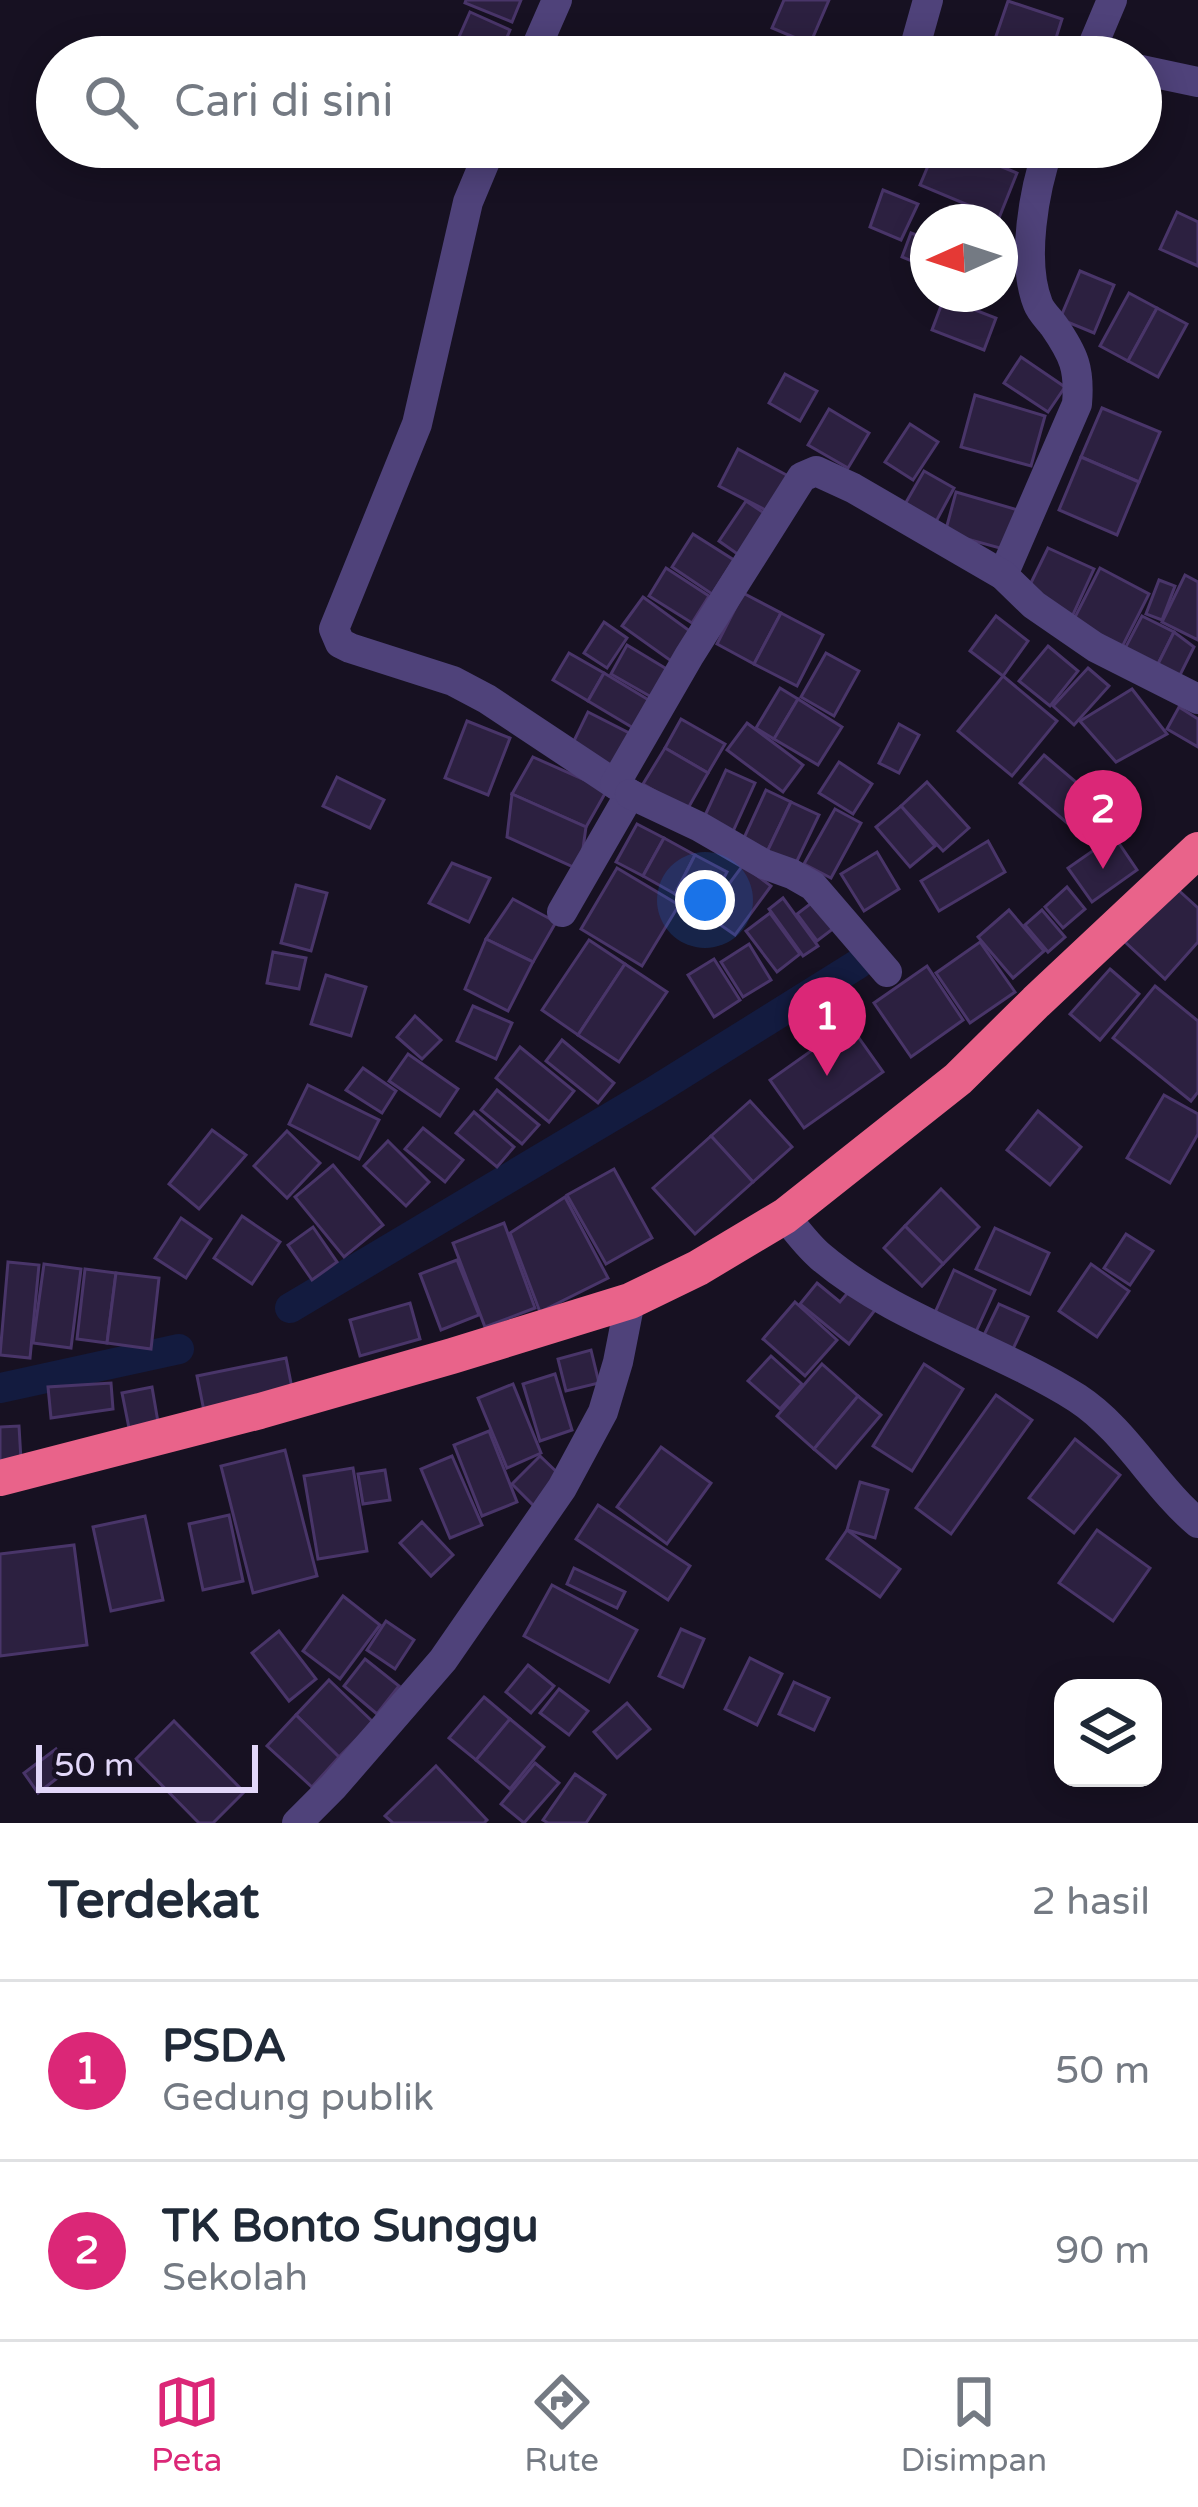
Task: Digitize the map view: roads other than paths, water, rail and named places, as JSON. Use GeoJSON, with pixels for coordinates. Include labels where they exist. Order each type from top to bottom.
{"type":"FeatureCollection","features":[{"type":"Feature","properties":{"kind":"highway"},"geometry":{"type":"LineString","coordinates":[[0,1478],[282,1405],[630,1301],[732,1250],[785,1216],[958,1079],[1198,850]]}},
{"type":"Feature","properties":{"kind":"street"},"geometry":{"type":"LineString","coordinates":[[541,36],[557,0]]}},
{"type":"Feature","properties":{"kind":"street"},"geometry":{"type":"LineString","coordinates":[[918,36],[928,0]]}},
{"type":"Feature","properties":{"kind":"street"},"geometry":{"type":"LineString","coordinates":[[1097,36],[1112,0]]}},
{"type":"Feature","properties":{"kind":"street"},"geometry":{"type":"LineString","coordinates":[[1162,74],[1198,82]]}},
{"type":"Feature","properties":{"kind":"street"},"geometry":{"type":"LineString","coordinates":[[483,168],[469,202],[417,424],[334,629],[340,643],[453,681],[622,789],[814,886],[887,972]]}},
{"type":"Feature","properties":{"kind":"street"},"geometry":{"type":"LineString","coordinates":[[1003,575],[1077,404],[1075,358],[1038,306],[1033,282],[1032,220],[1039,168]]}},
{"type":"Feature","properties":{"kind":"street"},"geometry":{"type":"LineString","coordinates":[[562,912],[689,656],[809,472],[823,472],[1003,575],[1034,605],[1095,647],[1198,700]]}},
{"type":"Feature","properties":{"kind":"street"},"geometry":{"type":"LineString","coordinates":[[785,1216],[808,1246],[847,1277],[1022,1366],[1096,1412],[1198,1523]]}},
{"type":"Feature","properties":{"kind":"street"},"geometry":{"type":"LineString","coordinates":[[296,1823],[443,1660],[562,1488],[611,1392],[630,1301]]}},
{"type":"Feature","properties":{"kind":"waterway"},"geometry":{"type":"LineString","coordinates":[[290,1308],[858,964]]}},
{"type":"Feature","properties":{"kind":"waterway"},"geometry":{"type":"LineString","coordinates":[[0,1388],[179,1349]]}},
{"type":"Feature","properties":{"kind":"place","name":"TK Bonto Sunggu"},"geometry":{"type":"Point","coordinates":[1103,869]}},
{"type":"Feature","properties":{"kind":"place","name":"PSDA"},"geometry":{"type":"Point","coordinates":[827,1076]}}]}
